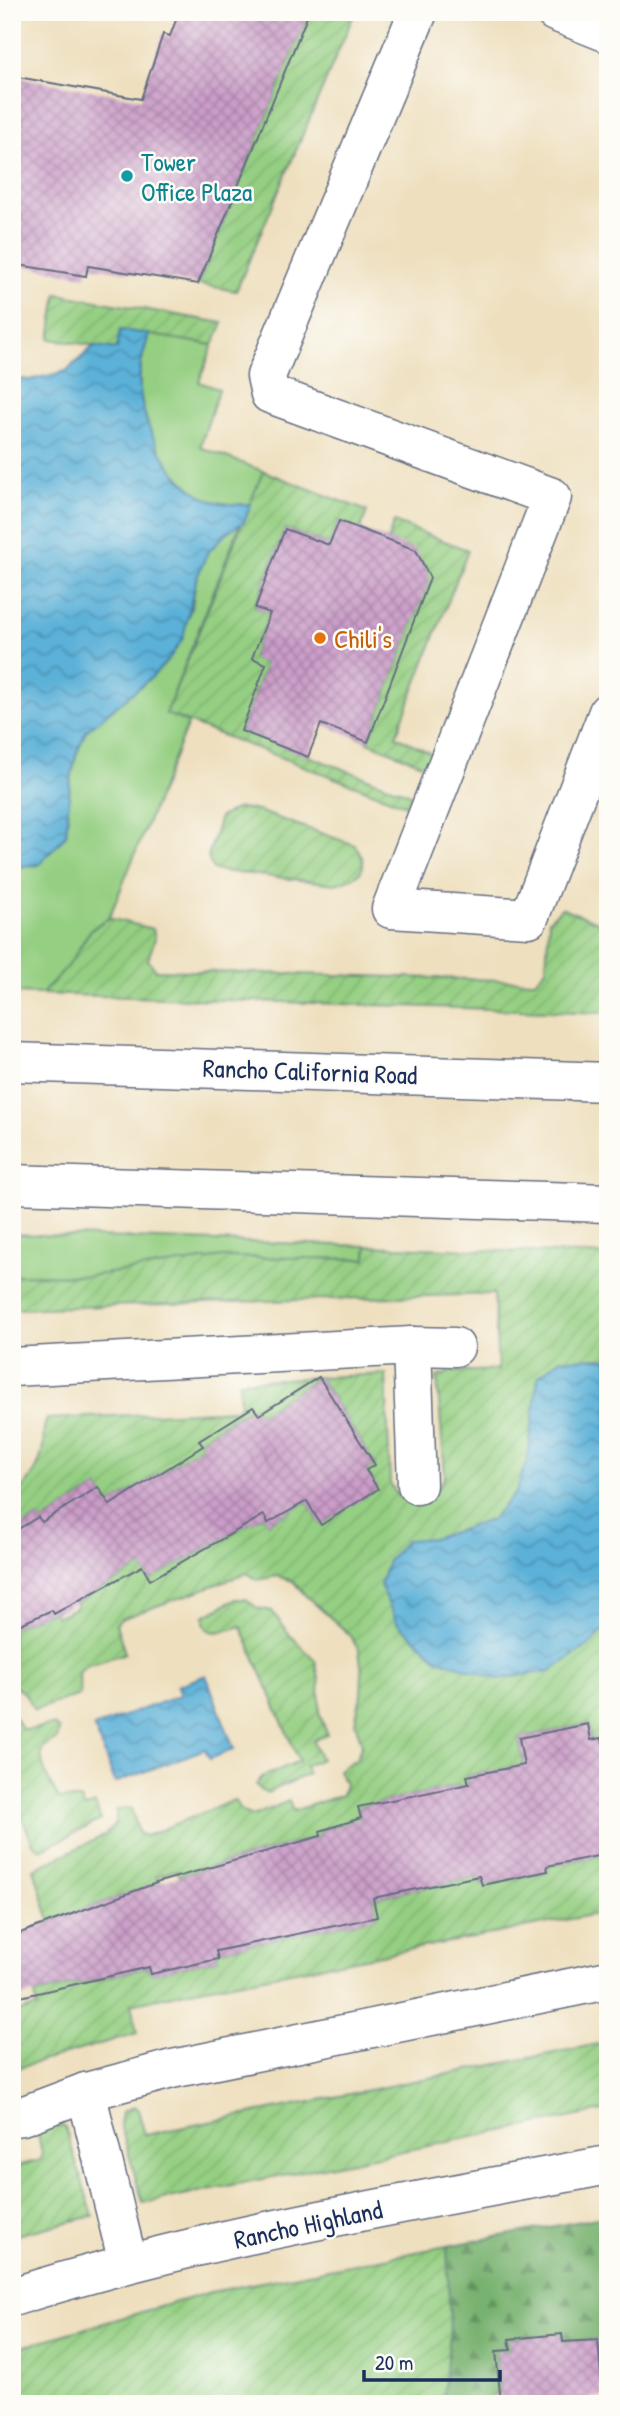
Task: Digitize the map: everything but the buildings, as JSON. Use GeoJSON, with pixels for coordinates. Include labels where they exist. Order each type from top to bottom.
{"type":"FeatureCollection","features":[{"type":"Feature","properties":{"kind":"main road"},"geometry":{"type":"LineString","coordinates":[[418,12],[266,376],[270,394],[552,497],[391,909],[528,918],[608,712]]}},
{"type":"Feature","properties":{"kind":"main road"},"geometry":{"type":"LineString","coordinates":[[555,12],[608,33]]}},
{"type":"Feature","properties":{"kind":"main road","name":"Rancho California Road"},"geometry":{"type":"LineString","coordinates":[[12,1062],[608,1082]]}},
{"type":"Feature","properties":{"kind":"main road"},"geometry":{"type":"LineString","coordinates":[[12,1184],[608,1203]]}},
{"type":"Feature","properties":{"kind":"main road"},"geometry":{"type":"LineString","coordinates":[[412,1346],[417,1485]]}},
{"type":"Feature","properties":{"kind":"main road"},"geometry":{"type":"LineString","coordinates":[[12,1367],[412,1346],[455,1348]]}},
{"type":"Feature","properties":{"kind":"main road"},"geometry":{"type":"LineString","coordinates":[[12,2117],[22,2116],[86,2092],[172,2068],[608,1980]]}},
{"type":"Feature","properties":{"kind":"main road"},"geometry":{"type":"LineString","coordinates":[[86,2092],[128,2263]]}},
{"type":"Feature","properties":{"kind":"main road","name":"Rancho Highland"},"geometry":{"type":"LineString","coordinates":[[12,2297],[128,2263],[354,2213],[608,2165]]}},
{"type":"Feature","properties":{"kind":"green space"},"geometry":{"type":"Polygon","coordinates":[[[309,12],[355,12],[236,291],[198,284],[309,12]]]}},
{"type":"Feature","properties":{"kind":"green space"},"geometry":{"type":"Polygon","coordinates":[[[57,294],[223,323],[213,345],[120,330],[117,349],[50,339],[57,294]]]}},
{"type":"Feature","properties":{"kind":"green space"},"geometry":{"type":"Polygon","coordinates":[[[149,334],[213,345],[199,382],[219,389],[200,447],[263,471],[251,504],[213,501],[197,493],[169,465],[158,447],[149,428],[140,389],[141,366],[149,334]]]}},
{"type":"Feature","properties":{"kind":"green space"},"geometry":{"type":"Polygon","coordinates":[[[263,471],[367,511],[360,530],[339,521],[329,545],[285,529],[255,607],[270,613],[252,658],[266,664],[241,731],[416,796],[411,807],[166,714],[263,471]]]}},
{"type":"Feature","properties":{"kind":"green space"},"geometry":{"type":"Polygon","coordinates":[[[394,522],[468,550],[396,736],[433,754],[428,767],[368,742],[428,582],[428,574],[420,561],[388,539],[394,522]]]}},
{"type":"Feature","properties":{"kind":"green space"},"geometry":{"type":"Polygon","coordinates":[[[240,524],[166,713],[188,723],[109,918],[90,932],[72,960],[42,994],[12,993],[12,867],[39,865],[66,835],[70,784],[76,755],[86,731],[153,676],[170,658],[192,607],[196,580],[207,553],[240,524]]]}},
{"type":"Feature","properties":{"kind":"green space"},"geometry":{"type":"Polygon","coordinates":[[[241,808],[258,811],[355,845],[363,860],[361,871],[351,879],[335,884],[213,870],[208,857],[220,817],[241,808]]]}},
{"type":"Feature","properties":{"kind":"green space"},"geometry":{"type":"Polygon","coordinates":[[[562,908],[608,926],[608,1013],[42,994],[72,960],[90,932],[109,918],[153,929],[155,938],[148,960],[156,970],[535,981],[546,969],[549,920],[562,908]]]}},
{"type":"Feature","properties":{"kind":"green space"},"geometry":{"type":"Polygon","coordinates":[[[12,1234],[367,1246],[366,1259],[224,1257],[89,1276],[13,1275],[12,1234]]]}},
{"type":"Feature","properties":{"kind":"green space"},"geometry":{"type":"Polygon","coordinates":[[[367,1246],[608,1255],[608,1764],[602,1738],[591,1740],[588,1724],[519,1738],[524,1765],[467,1776],[469,1784],[358,1807],[361,1820],[320,1830],[321,1836],[179,1876],[176,1870],[157,1876],[159,1883],[50,1921],[34,1869],[105,1835],[116,1823],[116,1810],[131,1808],[139,1834],[146,1836],[234,1800],[241,1811],[253,1816],[289,1801],[293,1811],[342,1795],[345,1784],[338,1770],[356,1759],[362,1744],[355,1723],[361,1695],[359,1650],[348,1633],[293,1581],[277,1576],[258,1580],[247,1573],[121,1619],[116,1624],[125,1653],[86,1666],[79,1673],[80,1695],[34,1710],[25,1694],[12,1687],[12,1628],[52,1610],[56,1617],[77,1607],[75,1603],[142,1566],[150,1580],[264,1515],[268,1523],[307,1501],[321,1524],[377,1489],[366,1470],[375,1465],[319,1377],[386,1374],[390,1483],[397,1495],[410,1503],[427,1497],[439,1487],[445,1476],[437,1377],[450,1372],[498,1370],[494,1294],[12,1309],[12,1275],[89,1276],[224,1257],[366,1259],[367,1246]]]}},
{"type":"Feature","properties":{"kind":"green space"},"geometry":{"type":"Polygon","coordinates":[[[319,1377],[259,1415],[252,1407],[199,1440],[203,1446],[110,1505],[98,1487],[42,1522],[38,1517],[12,1533],[12,1499],[38,1466],[47,1419],[236,1410],[240,1405],[239,1381],[319,1377]]]}},
{"type":"Feature","properties":{"kind":"green space"},"geometry":{"type":"Polygon","coordinates":[[[236,1599],[246,1599],[257,1608],[272,1611],[290,1635],[315,1660],[319,1678],[320,1715],[327,1734],[313,1741],[321,1759],[305,1766],[308,1774],[267,1793],[256,1785],[262,1777],[299,1761],[241,1626],[217,1632],[207,1629],[204,1624],[204,1616],[236,1599]]]}},
{"type":"Feature","properties":{"kind":"green space"},"geometry":{"type":"Polygon","coordinates":[[[12,1714],[23,1729],[32,1730],[54,1725],[59,1730],[57,1739],[43,1747],[43,1767],[49,1781],[59,1799],[81,1799],[84,1808],[95,1804],[101,1820],[43,1849],[32,1842],[12,1793],[12,1714]]]}},
{"type":"Feature","properties":{"kind":"green space"},"geometry":{"type":"Polygon","coordinates":[[[608,1854],[608,1912],[131,2004],[137,2033],[12,2070],[12,2013],[37,2007],[35,1994],[149,1967],[151,1973],[218,1959],[216,1951],[376,1917],[373,1898],[479,1876],[482,1885],[548,1871],[547,1866],[608,1854]]]}},
{"type":"Feature","properties":{"kind":"green space"},"geometry":{"type":"Polygon","coordinates":[[[608,2042],[608,2110],[143,2203],[120,2124],[122,2112],[134,2106],[138,2110],[145,2135],[608,2042]]]}},
{"type":"Feature","properties":{"kind":"green space"},"geometry":{"type":"Polygon","coordinates":[[[47,2124],[65,2126],[93,2216],[12,2236],[12,2167],[41,2160],[38,2134],[47,2124]]]}},
{"type":"Feature","properties":{"kind":"green space"},"geometry":{"type":"Polygon","coordinates":[[[608,2216],[608,2348],[599,2348],[597,2340],[563,2342],[562,2335],[510,2339],[511,2350],[496,2352],[500,2394],[492,2395],[492,2404],[442,2404],[450,2334],[447,2246],[608,2216]]]}},
{"type":"Feature","properties":{"kind":"green space"},"geometry":{"type":"Polygon","coordinates":[[[447,2246],[450,2334],[442,2404],[12,2404],[12,2349],[211,2292],[447,2246]]]}},
{"type":"Feature","properties":{"kind":"water"},"geometry":{"type":"Polygon","coordinates":[[[120,330],[149,334],[141,366],[140,389],[149,428],[169,465],[197,493],[213,501],[251,504],[244,522],[229,531],[207,553],[196,580],[183,638],[170,658],[153,676],[86,731],[76,755],[70,784],[66,835],[39,865],[12,867],[12,378],[30,380],[66,371],[94,346],[117,349],[120,330]]]}},
{"type":"Feature","properties":{"kind":"water"},"geometry":{"type":"Polygon","coordinates":[[[560,1359],[608,1360],[608,1625],[592,1643],[550,1671],[498,1679],[438,1659],[397,1623],[380,1585],[388,1561],[406,1540],[435,1538],[491,1520],[516,1492],[528,1457],[538,1377],[560,1359]]]}},
{"type":"Feature","properties":{"kind":"water"},"geometry":{"type":"Polygon","coordinates":[[[206,1675],[234,1749],[210,1759],[205,1749],[115,1783],[94,1727],[181,1695],[177,1686],[206,1675]]]}},
{"type":"Feature","properties":{"kind":"place","name":"Tower Office Plaza"},"geometry":{"type":"Point","coordinates":[127,176]}},
{"type":"Feature","properties":{"kind":"place","name":"Chili's"},"geometry":{"type":"Point","coordinates":[320,638]}}]}
